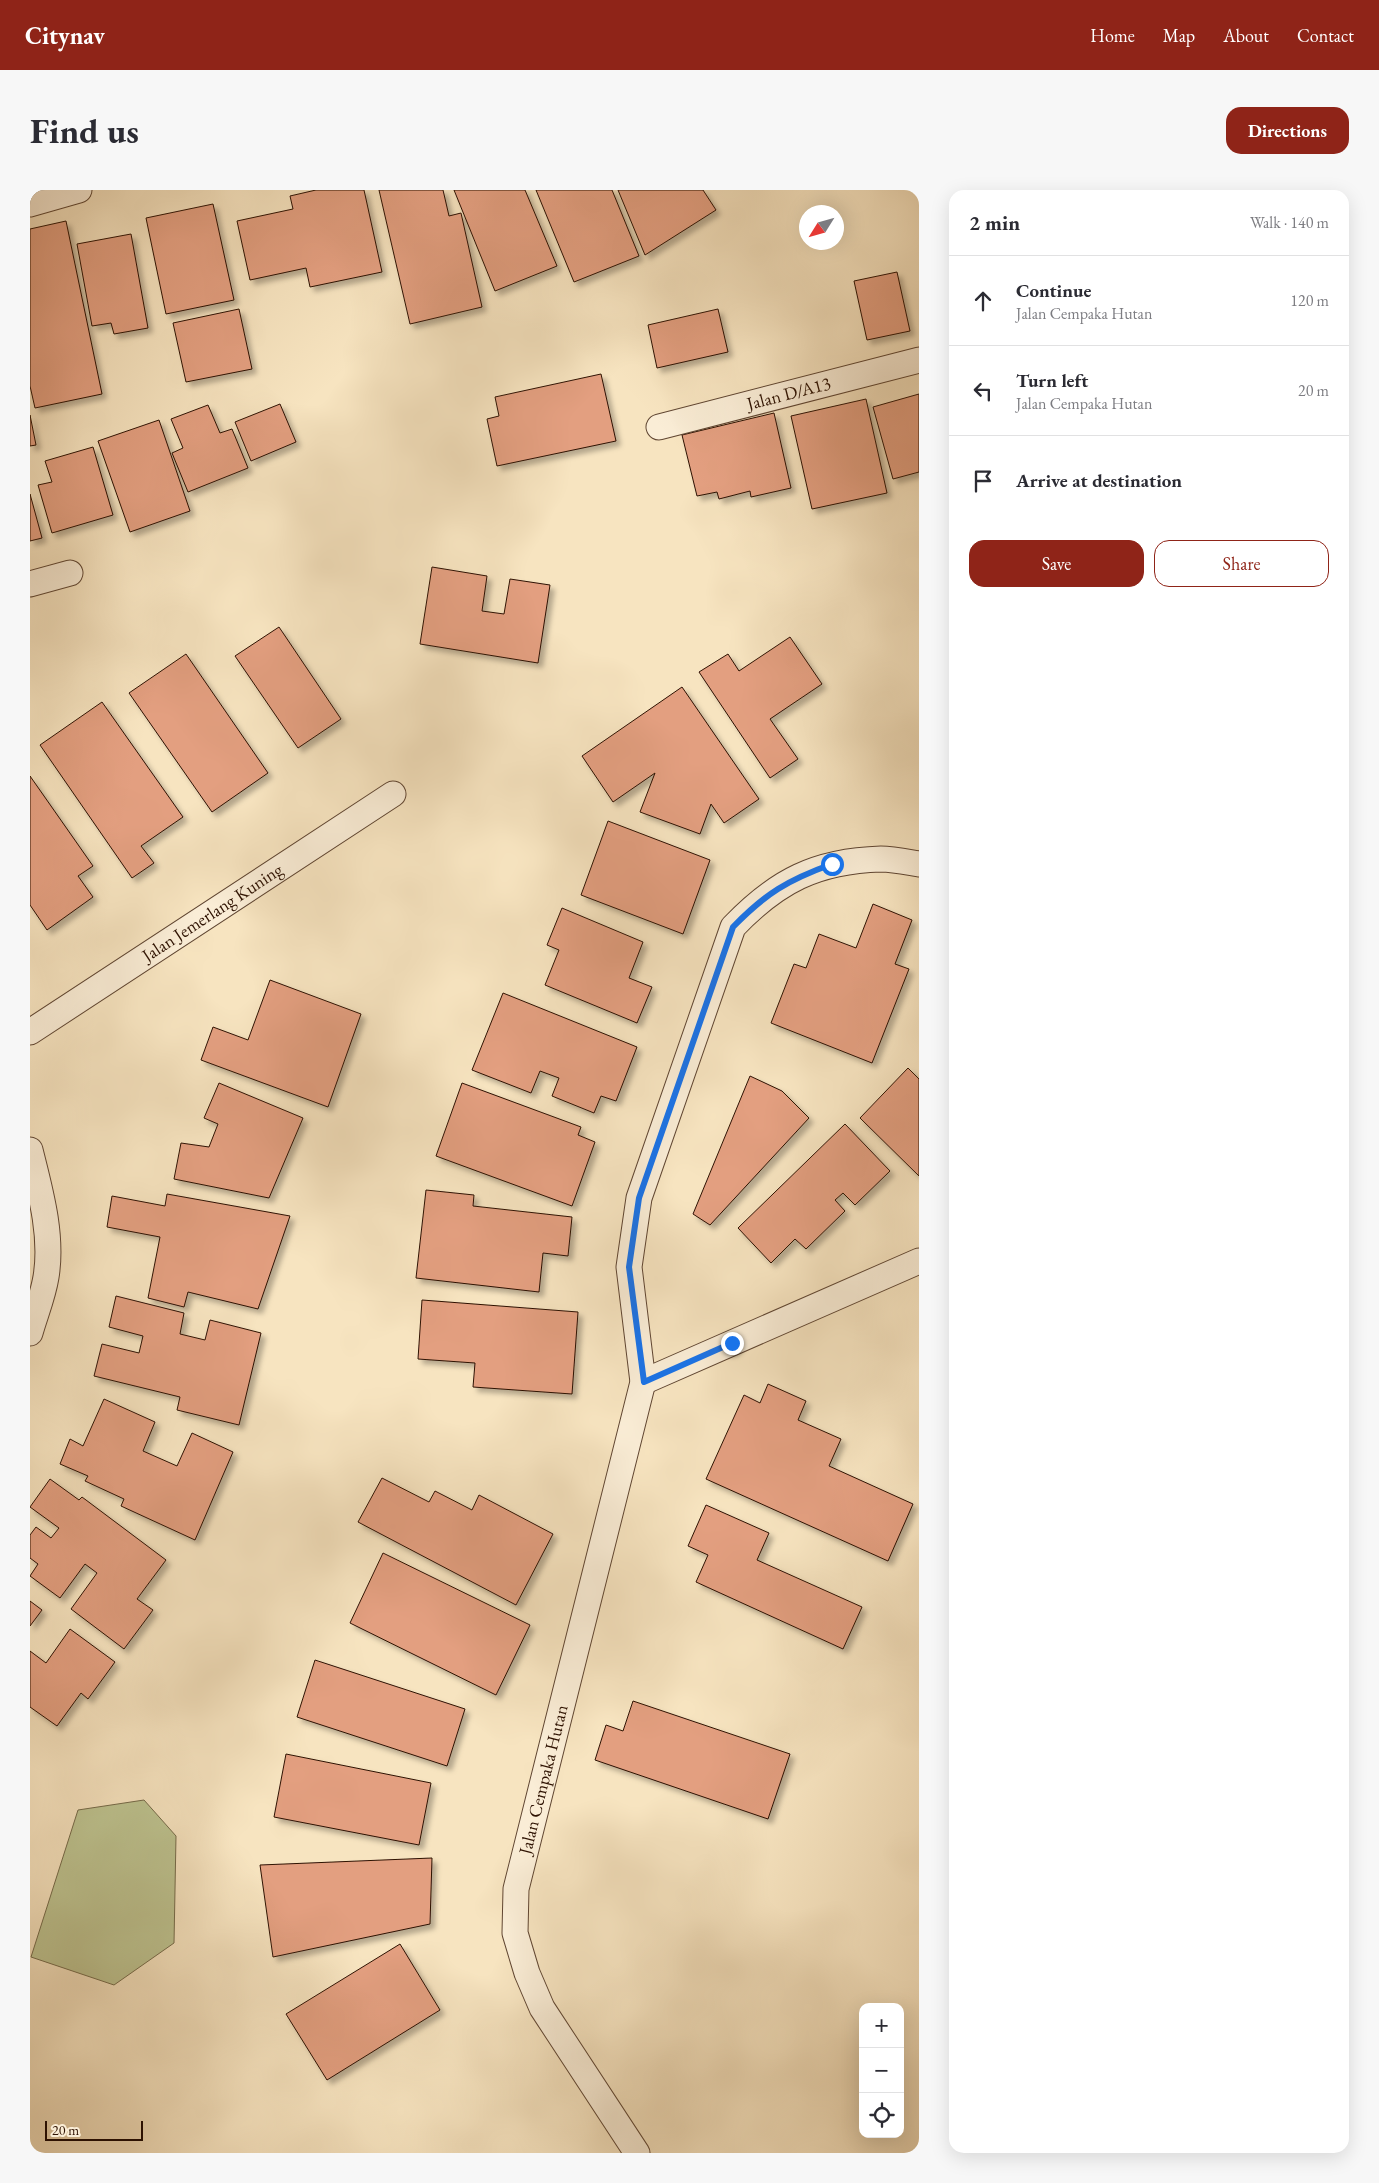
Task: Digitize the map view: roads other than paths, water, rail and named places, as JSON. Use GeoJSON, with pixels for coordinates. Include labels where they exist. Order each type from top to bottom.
{"type":"FeatureCollection","features":[{"type":"Feature","properties":{"kind":"street"},"geometry":{"type":"LineString","coordinates":[[30,204],[79,190]]}},
{"type":"Feature","properties":{"kind":"street","name":"Jalan D/A13"},"geometry":{"type":"LineString","coordinates":[[659,427],[919,360]]}},
{"type":"Feature","properties":{"kind":"street"},"geometry":{"type":"LineString","coordinates":[[30,584],[70,573]]}},
{"type":"Feature","properties":{"kind":"street","name":"Jalan Jemerlang Kuning"},"geometry":{"type":"LineString","coordinates":[[30,1032],[393,794]]}},
{"type":"Feature","properties":{"kind":"street","name":"Jalan Cempaka Hutan"},"geometry":{"type":"LineString","coordinates":[[637,2153],[542,2008],[527,1973],[515,1934],[516,1889],[644,1382],[629,1267],[639,1198],[733,927],[756,903],[796,877],[832,864],[882,859],[919,864]]}},
{"type":"Feature","properties":{"kind":"street"},"geometry":{"type":"LineString","coordinates":[[30,1150],[42,1202],[47,1249],[46,1276],[30,1333]]}},
{"type":"Feature","properties":{"kind":"street"},"geometry":{"type":"LineString","coordinates":[[644,1382],[919,1261]]}}]}
